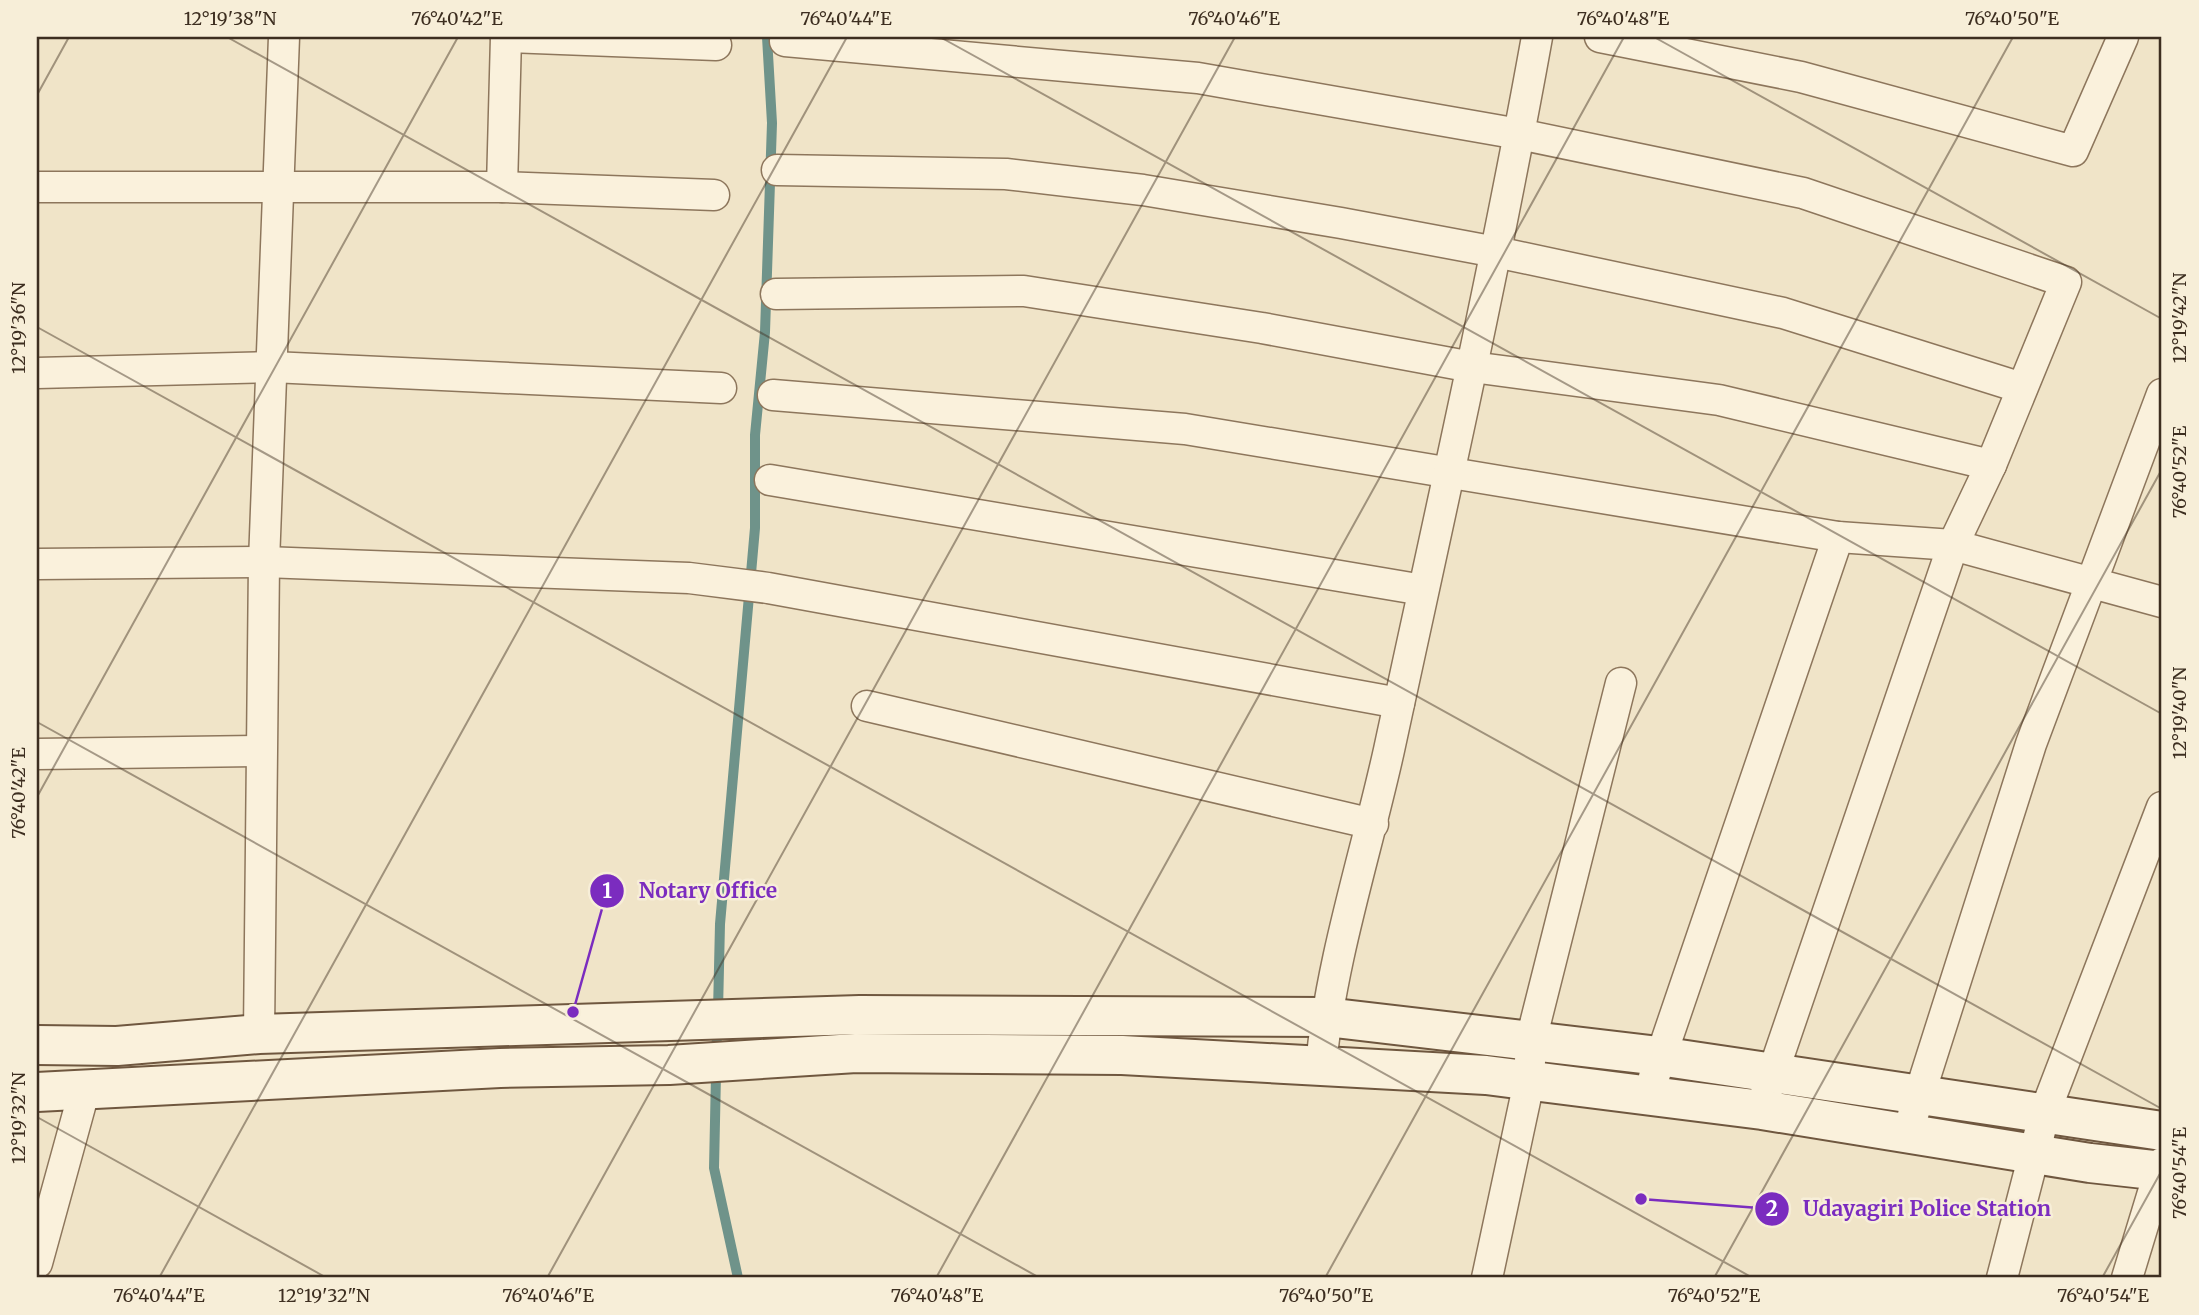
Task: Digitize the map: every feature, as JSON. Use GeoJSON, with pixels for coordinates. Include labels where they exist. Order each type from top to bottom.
{"type":"FeatureCollection","features":[{"type":"Feature","properties":{"kind":"main road"},"geometry":{"type":"LineString","coordinates":[[37,1045],[117,1046],[259,1034],[723,1018],[942,1014],[1326,1017],[1659,1056],[2162,1131]]}},
{"type":"Feature","properties":{"kind":"main road"},"geometry":{"type":"LineString","coordinates":[[723,1018],[726,1062]]}},
{"type":"Feature","properties":{"kind":"main road"},"geometry":{"type":"LineString","coordinates":[[37,1092],[83,1092],[500,1068],[668,1065],[856,1053],[1109,1055],[1486,1075],[1649,1094],[2035,1153],[2161,1169]]}},
{"type":"Feature","properties":{"kind":"street"},"geometry":{"type":"LineString","coordinates":[[259,1034],[264,562],[276,189],[284,37]]}},
{"type":"Feature","properties":{"kind":"street"},"geometry":{"type":"LineString","coordinates":[[502,187],[506,37],[716,44]]}},
{"type":"Feature","properties":{"kind":"street"},"geometry":{"type":"LineString","coordinates":[[1321,1065],[1326,1017],[1373,824],[1472,368],[1537,37]]}},
{"type":"Feature","properties":{"kind":"street"},"geometry":{"type":"LineString","coordinates":[[1600,37],[1801,77],[2073,151],[2123,37]]}},
{"type":"Feature","properties":{"kind":"street"},"geometry":{"type":"LineString","coordinates":[[785,41],[1198,78],[1519,134],[1803,193],[2066,282],[1991,464],[1954,545],[1772,1073],[1762,1110]]}},
{"type":"Feature","properties":{"kind":"street"},"geometry":{"type":"LineString","coordinates":[[777,170],[1006,174],[1143,190],[1496,252],[1783,313],[2022,388]]}},
{"type":"Feature","properties":{"kind":"street"},"geometry":{"type":"LineString","coordinates":[[37,187],[502,187],[714,195]]}},
{"type":"Feature","properties":{"kind":"street"},"geometry":{"type":"LineString","coordinates":[[776,294],[1024,291],[1262,328],[1472,368],[1719,400],[1991,464]]}},
{"type":"Feature","properties":{"kind":"street"},"geometry":{"type":"LineString","coordinates":[[37,373],[272,367],[721,388]]}},
{"type":"Feature","properties":{"kind":"street"},"geometry":{"type":"LineString","coordinates":[[1908,1134],[1917,1096],[2031,744],[2162,394]]}},
{"type":"Feature","properties":{"kind":"street"},"geometry":{"type":"LineString","coordinates":[[773,395],[1185,429],[1450,470],[1838,537],[1954,545],[2162,602]]}},
{"type":"Feature","properties":{"kind":"street"},"geometry":{"type":"LineString","coordinates":[[770,480],[1423,590]]}},
{"type":"Feature","properties":{"kind":"street"},"geometry":{"type":"LineString","coordinates":[[1649,1094],[1659,1056],[1838,537]]}},
{"type":"Feature","properties":{"kind":"street"},"geometry":{"type":"LineString","coordinates":[[37,564],[264,562],[689,579],[768,588],[1399,704]]}},
{"type":"Feature","properties":{"kind":"street"},"geometry":{"type":"LineString","coordinates":[[1487,1278],[1529,1082],[1531,1040],[1621,683]]}},
{"type":"Feature","properties":{"kind":"street"},"geometry":{"type":"LineString","coordinates":[[867,706],[1373,824]]}},
{"type":"Feature","properties":{"kind":"street"},"geometry":{"type":"LineString","coordinates":[[37,754],[260,751]]}},
{"type":"Feature","properties":{"kind":"street"},"geometry":{"type":"LineString","coordinates":[[2003,1278],[2045,1112],[2162,807]]}},
{"type":"Feature","properties":{"kind":"street"},"geometry":{"type":"LineString","coordinates":[[37,1263],[83,1092]]}},
{"type":"Feature","properties":{"kind":"street"},"geometry":{"type":"LineString","coordinates":[[2127,1278],[2161,1169]]}},
{"type":"Feature","properties":{"kind":"waterway"},"geometry":{"type":"LineString","coordinates":[[718,1011],[720,924],[755,528],[755,435],[765,332],[772,123],[767,37]]}},
{"type":"Feature","properties":{"kind":"waterway"},"geometry":{"type":"LineString","coordinates":[[717,1028],[714,1168],[738,1278]]}},
{"type":"Feature","properties":{"kind":"place","name":"Notary Office"},"geometry":{"type":"Point","coordinates":[573,1012]}},
{"type":"Feature","properties":{"kind":"place","name":"Udayagiri Police Station"},"geometry":{"type":"Point","coordinates":[1641,1199]}}]}
